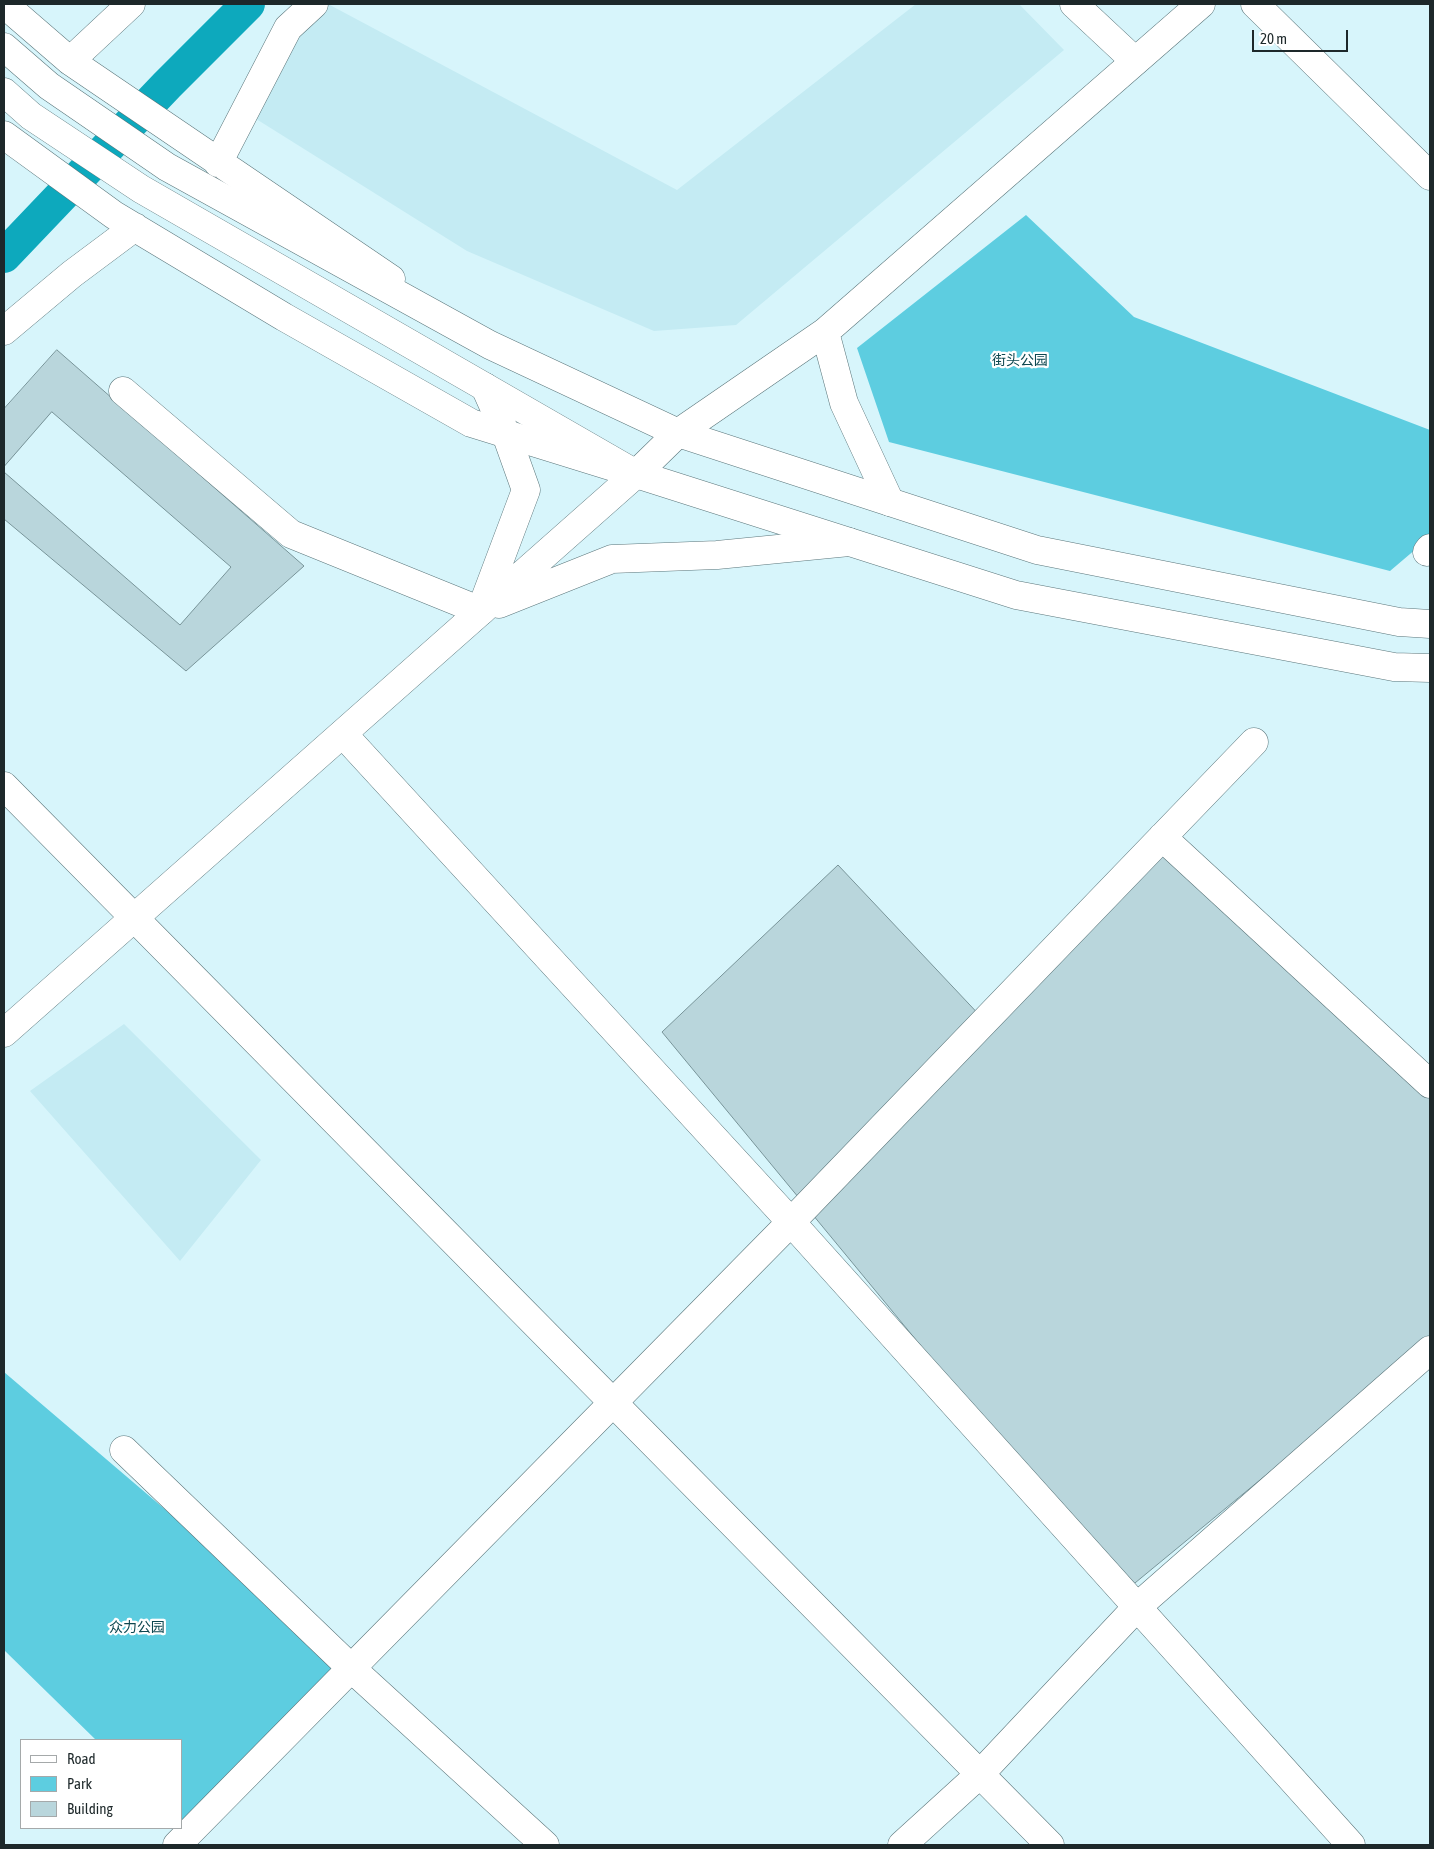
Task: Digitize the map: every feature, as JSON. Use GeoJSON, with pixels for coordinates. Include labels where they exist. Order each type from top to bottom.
{"type":"FeatureCollection","features":[{"type":"Feature","properties":{"kind":"street"},"geometry":{"type":"LineString","coordinates":[[4,4],[70,61],[490,345]]}},
{"type":"Feature","properties":{"kind":"street"},"geometry":{"type":"LineString","coordinates":[[70,61],[131,4]]}},
{"type":"Feature","properties":{"kind":"street"},"geometry":{"type":"LineString","coordinates":[[209,156],[288,28],[314,4]]}},
{"type":"Feature","properties":{"kind":"street"},"geometry":{"type":"LineString","coordinates":[[1074,4],[1135,61]]}},
{"type":"Feature","properties":{"kind":"street"},"geometry":{"type":"LineString","coordinates":[[4,1034],[636,474],[678,433],[825,332],[1201,4]]}},
{"type":"Feature","properties":{"kind":"street"},"geometry":{"type":"LineString","coordinates":[[1255,4],[1430,176]]}},
{"type":"Feature","properties":{"kind":"street"},"geometry":{"type":"LineString","coordinates":[[4,47],[49,86],[168,167],[490,345],[678,433],[1037,550],[1399,622],[1430,624]]}},
{"type":"Feature","properties":{"kind":"street"},"geometry":{"type":"LineString","coordinates":[[4,92],[31,116],[141,189],[636,474]]}},
{"type":"Feature","properties":{"kind":"street"},"geometry":{"type":"LineString","coordinates":[[4,136],[124,221],[284,317],[471,423],[1016,595],[1394,666],[1430,668]]}},
{"type":"Feature","properties":{"kind":"street"},"geometry":{"type":"LineString","coordinates":[[4,331],[72,274],[124,221]]}},
{"type":"Feature","properties":{"kind":"street"},"geometry":{"type":"LineString","coordinates":[[825,332],[844,403],[890,502]]}},
{"type":"Feature","properties":{"kind":"street"},"geometry":{"type":"LineString","coordinates":[[481,611],[526,490],[506,434],[486,387]]}},
{"type":"Feature","properties":{"kind":"street"},"geometry":{"type":"LineString","coordinates":[[123,391],[291,534],[481,611],[612,559],[717,555],[849,542]]}},
{"type":"Feature","properties":{"kind":"street"},"geometry":{"type":"LineString","coordinates":[[342,734],[791,1222],[1351,1845]]}},
{"type":"Feature","properties":{"kind":"street"},"geometry":{"type":"LineString","coordinates":[[177,1845],[791,1222],[1254,742]]}},
{"type":"Feature","properties":{"kind":"street"},"geometry":{"type":"LineString","coordinates":[[4,786],[1050,1845]]}},
{"type":"Feature","properties":{"kind":"street"},"geometry":{"type":"LineString","coordinates":[[1162,837],[1430,1084]]}},
{"type":"Feature","properties":{"kind":"street"},"geometry":{"type":"LineString","coordinates":[[902,1845],[980,1774],[1137,1607],[1428,1357]]}},
{"type":"Feature","properties":{"kind":"street"},"geometry":{"type":"LineString","coordinates":[[124,1450],[351,1668],[545,1845]]}},
{"type":"Feature","properties":{"kind":"shaded area"},"geometry":{"type":"Polygon","coordinates":[[[316,4],[328,4],[677,190],[916,4],[1019,4],[1064,50],[736,325],[654,331],[467,251],[245,112],[316,4]]]}},
{"type":"Feature","properties":{"kind":"shaded area"},"geometry":{"type":"Polygon","coordinates":[[[124,1024],[261,1160],[180,1261],[30,1091],[124,1024]]]}},
{"type":"Feature","properties":{"kind":"green space","name":"街头公园"},"geometry":{"type":"Polygon","coordinates":[[[1026,215],[1134,317],[1430,430],[1430,537],[1390,571],[889,442],[857,348],[1026,215]]]}},
{"type":"Feature","properties":{"kind":"green space","name":"众力公园"},"geometry":{"type":"Polygon","coordinates":[[[4,1372],[351,1668],[182,1824],[182,1739],[95,1739],[4,1650],[4,1372]]]}},
{"type":"Feature","properties":{"kind":"building"},"geometry":{"type":"Polygon","coordinates":[[[57,350],[304,566],[186,671],[4,519],[4,409],[57,350]]]}},
{"type":"Feature","properties":{"kind":"building"},"geometry":{"type":"Polygon","coordinates":[[[52,412],[231,567],[180,625],[4,472],[4,467],[52,412]]]}},
{"type":"Feature","properties":{"kind":"building"},"geometry":{"type":"Polygon","coordinates":[[[1162,837],[1430,1084],[1430,1340],[1124,1592],[662,1032],[838,865],[985,1021],[1162,837]]]}},
{"type":"Feature","properties":{"kind":"waterway"},"geometry":{"type":"LineString","coordinates":[[4,256],[167,85],[248,4]]}}]}
